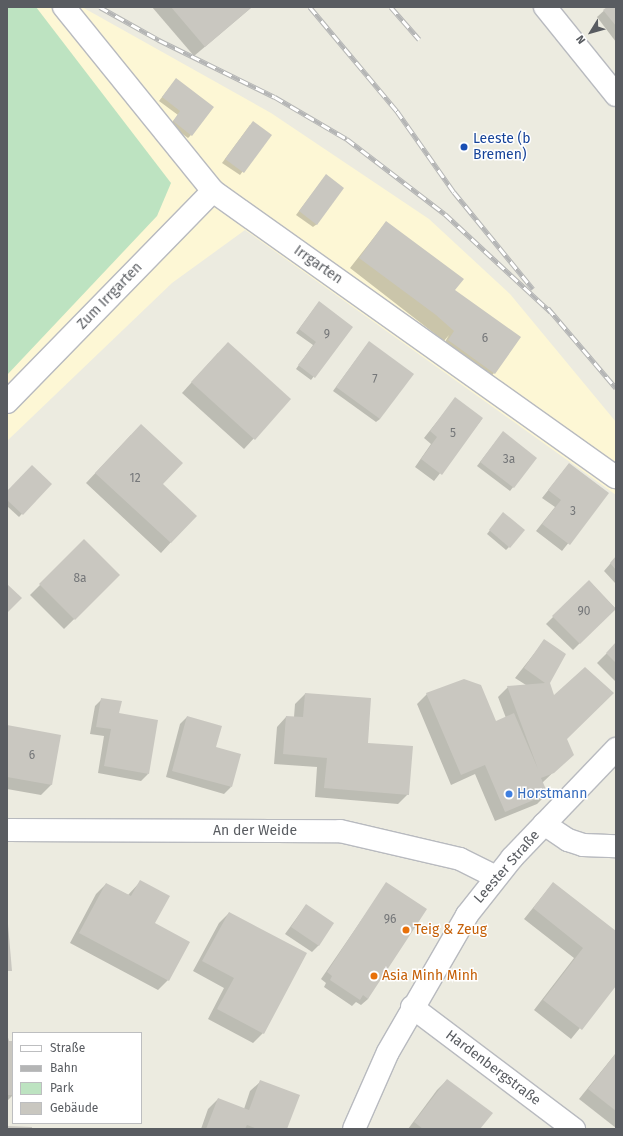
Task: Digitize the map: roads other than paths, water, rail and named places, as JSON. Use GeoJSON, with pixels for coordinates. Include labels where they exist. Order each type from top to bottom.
{"type":"FeatureCollection","features":[{"type":"Feature","properties":{"kind":"street","name":"Irrgarten"},"geometry":{"type":"LineString","coordinates":[[64,7],[213,191],[616,477]]}},
{"type":"Feature","properties":{"kind":"street"},"geometry":{"type":"LineString","coordinates":[[545,7],[616,95]]}},
{"type":"Feature","properties":{"kind":"street","name":"Zum Irrgarten"},"geometry":{"type":"LineString","coordinates":[[7,402],[213,191]]}},
{"type":"Feature","properties":{"kind":"street","name":"Leester Straße"},"geometry":{"type":"LineString","coordinates":[[354,1129],[412,1007],[467,915],[496,877],[544,824],[616,749]]}},
{"type":"Feature","properties":{"kind":"street"},"geometry":{"type":"LineString","coordinates":[[544,824],[568,840],[583,845],[616,846]]}},
{"type":"Feature","properties":{"kind":"street","name":"An der Weide"},"geometry":{"type":"LineString","coordinates":[[7,830],[340,831],[460,859],[496,877]]}},
{"type":"Feature","properties":{"kind":"street","name":"Hardenbergstraße"},"geometry":{"type":"LineString","coordinates":[[412,1007],[574,1129]]}},
{"type":"Feature","properties":{"kind":"railway"},"geometry":{"type":"LineString","coordinates":[[100,7],[159,40],[275,97],[347,139],[445,214],[551,312]]}},
{"type":"Feature","properties":{"kind":"railway"},"geometry":{"type":"LineString","coordinates":[[310,7],[397,111],[454,192],[533,289]]}},
{"type":"Feature","properties":{"kind":"railway"},"geometry":{"type":"LineString","coordinates":[[391,7],[419,39]]}},
{"type":"Feature","properties":{"kind":"railway"},"geometry":{"type":"LineString","coordinates":[[548,308],[616,388]]}},
{"type":"Feature","properties":{"kind":"place","name":"Leeste (b Bremen)"},"geometry":{"type":"Point","coordinates":[464,147]}},
{"type":"Feature","properties":{"kind":"place","name":"Horstmann"},"geometry":{"type":"Point","coordinates":[509,794]}},
{"type":"Feature","properties":{"kind":"place","name":"Teig & Zeug"},"geometry":{"type":"Point","coordinates":[406,930]}},
{"type":"Feature","properties":{"kind":"place","name":"Asia Minh Minh"},"geometry":{"type":"Point","coordinates":[374,976]}}]}
